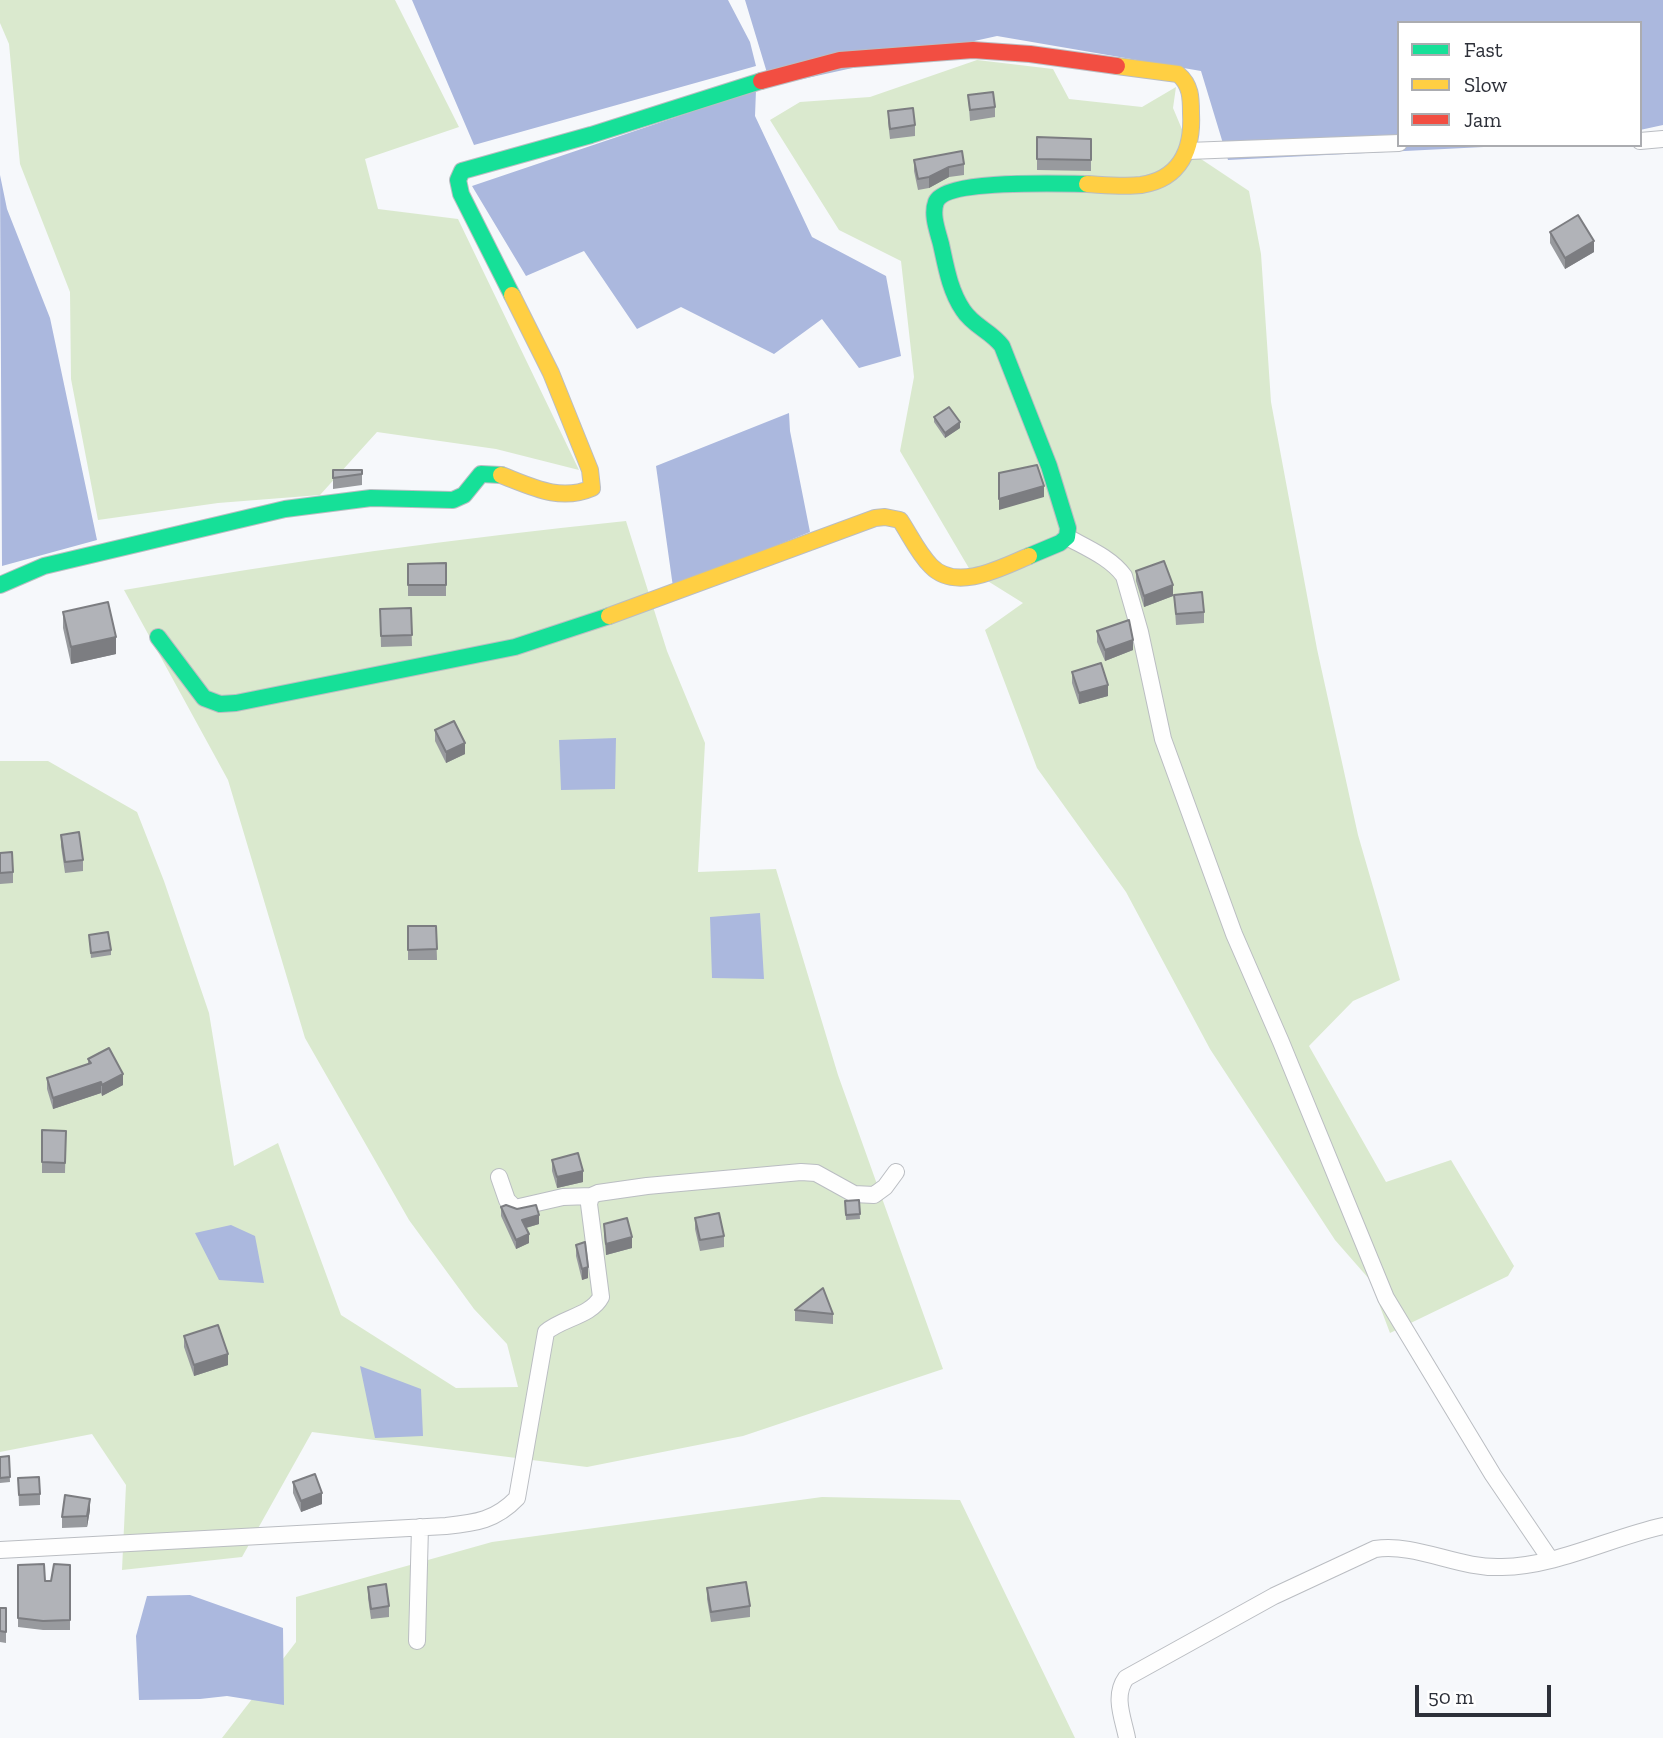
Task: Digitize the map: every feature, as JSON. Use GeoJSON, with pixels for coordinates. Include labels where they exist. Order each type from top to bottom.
{"type":"FeatureCollection","features":[{"type":"Feature","properties":{"kind":"street"},"geometry":{"type":"LineString","coordinates":[[0,585],[44,566],[285,509],[371,498],[457,499],[464,495],[481,474],[503,475],[526,487],[548,493],[569,494],[593,488],[590,470],[551,373],[461,194],[457,181],[461,171],[591,135],[738,87],[840,60],[972,50],[1030,54],[1178,74],[1189,85],[1191,141],[1188,151],[1176,166],[1153,183],[1015,185],[964,189],[943,193],[935,204],[934,215],[953,288],[961,308],[970,321],[992,333],[1002,346],[1049,466],[1068,523],[1067,537],[1060,543],[974,577],[949,579],[939,574],[924,558],[900,520],[885,517],[525,644],[236,703],[220,704],[204,698],[158,636]]}},
{"type":"Feature","properties":{"kind":"street"},"geometry":{"type":"LineString","coordinates":[[1642,141],[1663,139]]}},
{"type":"Feature","properties":{"kind":"street"},"geometry":{"type":"LineString","coordinates":[[1188,151],[1397,143]]}},
{"type":"Feature","properties":{"kind":"street"},"geometry":{"type":"LineString","coordinates":[[1067,537],[1096,553],[1124,576],[1140,632],[1163,739],[1234,934],[1282,1042],[1386,1298],[1485,1464],[1550,1559]]}},
{"type":"Feature","properties":{"kind":"street"},"geometry":{"type":"LineString","coordinates":[[499,1177],[507,1200],[515,1208],[563,1197],[591,1196],[647,1186],[801,1172],[816,1173],[854,1194],[874,1195],[886,1187],[896,1172]]}},
{"type":"Feature","properties":{"kind":"street"},"geometry":{"type":"LineString","coordinates":[[0,1550],[474,1523],[503,1512],[517,1498],[546,1332],[596,1306],[601,1297],[589,1204],[591,1196]]}},
{"type":"Feature","properties":{"kind":"street"},"geometry":{"type":"LineString","coordinates":[[1127,1738],[1119,1698],[1120,1687],[1126,1678],[1274,1596],[1375,1549],[1393,1546],[1482,1567],[1503,1567],[1550,1559],[1663,1525]]}},
{"type":"Feature","properties":{"kind":"street"},"geometry":{"type":"LineString","coordinates":[[417,1641],[420,1527]]}},
{"type":"Feature","properties":{"kind":"green space"},"geometry":{"type":"Polygon","coordinates":[[[0,0],[395,0],[459,127],[365,159],[378,209],[458,219],[579,470],[496,449],[377,432],[320,495],[218,503],[98,520],[71,379],[70,292],[20,164],[9,44],[0,23],[0,0]]]}},
{"type":"Feature","properties":{"kind":"green space"},"geometry":{"type":"Polygon","coordinates":[[[977,60],[1053,69],[1069,99],[1142,107],[1176,87],[1173,108],[1192,153],[1249,191],[1261,254],[1271,402],[1317,649],[1358,835],[1400,980],[1353,1001],[1309,1046],[1386,1182],[1451,1160],[1514,1266],[1508,1276],[1390,1333],[1370,1280],[1335,1240],[1210,1049],[1126,892],[1037,768],[985,630],[1023,603],[970,570],[900,451],[914,377],[901,261],[839,230],[770,120],[800,102],[870,97],[977,60]]]}},
{"type":"Feature","properties":{"kind":"green space"},"geometry":{"type":"Polygon","coordinates":[[[626,521],[667,651],[705,743],[698,872],[776,869],[838,1075],[943,1369],[743,1436],[587,1467],[312,1432],[242,1557],[122,1570],[126,1485],[92,1434],[0,1452],[0,761],[48,761],[137,812],[164,881],[209,1013],[234,1166],[278,1143],[341,1315],[456,1388],[518,1387],[507,1344],[474,1309],[409,1220],[305,1038],[228,780],[124,590],[375,551],[626,521]]]}},
{"type":"Feature","properties":{"kind":"green space"},"geometry":{"type":"Polygon","coordinates":[[[822,1497],[960,1500],[1075,1738],[222,1738],[296,1642],[296,1597],[492,1542],[822,1497]]]}},
{"type":"Feature","properties":{"kind":"water"},"geometry":{"type":"Polygon","coordinates":[[[412,0],[728,0],[750,42],[756,66],[474,145],[412,0]]]}},
{"type":"Feature","properties":{"kind":"water"},"geometry":{"type":"Polygon","coordinates":[[[745,0],[1663,0],[1663,125],[1642,130],[1642,21],[1397,21],[1397,147],[1484,147],[1228,160],[1201,71],[997,36],[771,86],[745,0]]]}},
{"type":"Feature","properties":{"kind":"water"},"geometry":{"type":"Polygon","coordinates":[[[756,90],[755,116],[812,237],[886,276],[901,356],[859,368],[822,319],[774,354],[681,307],[637,329],[584,251],[526,276],[472,186],[756,90]]]}},
{"type":"Feature","properties":{"kind":"water"},"geometry":{"type":"Polygon","coordinates":[[[0,175],[7,209],[50,318],[97,540],[2,566],[0,175]]]}},
{"type":"Feature","properties":{"kind":"water"},"geometry":{"type":"Polygon","coordinates":[[[789,413],[790,431],[810,532],[673,587],[656,466],[789,413]]]}},
{"type":"Feature","properties":{"kind":"water"},"geometry":{"type":"Polygon","coordinates":[[[616,738],[615,789],[561,790],[559,740],[616,738]]]}},
{"type":"Feature","properties":{"kind":"water"},"geometry":{"type":"Polygon","coordinates":[[[760,913],[764,979],[712,978],[710,917],[760,913]]]}},
{"type":"Feature","properties":{"kind":"water"},"geometry":{"type":"Polygon","coordinates":[[[231,1225],[255,1236],[264,1283],[219,1280],[195,1233],[231,1225]]]}},
{"type":"Feature","properties":{"kind":"water"},"geometry":{"type":"Polygon","coordinates":[[[360,1366],[421,1389],[423,1436],[375,1438],[360,1366]]]}},
{"type":"Feature","properties":{"kind":"water"},"geometry":{"type":"Polygon","coordinates":[[[190,1595],[283,1628],[284,1705],[227,1696],[139,1700],[136,1636],[147,1596],[190,1595]]]}},
{"type":"Feature","properties":{"kind":"building"},"geometry":{"type":"Polygon","coordinates":[[[993,92],[995,107],[970,110],[968,95],[993,92]]]}},
{"type":"Feature","properties":{"kind":"building"},"geometry":{"type":"Polygon","coordinates":[[[913,108],[915,125],[890,129],[888,111],[913,108]]]}},
{"type":"Feature","properties":{"kind":"building"},"geometry":{"type":"Polygon","coordinates":[[[1037,137],[1091,139],[1091,160],[1037,159],[1037,137]]]}},
{"type":"Feature","properties":{"kind":"building"},"geometry":{"type":"Polygon","coordinates":[[[962,151],[964,164],[918,179],[914,160],[962,151]]]}},
{"type":"Feature","properties":{"kind":"building"},"geometry":{"type":"Polygon","coordinates":[[[1578,215],[1594,241],[1565,258],[1550,232],[1578,215]]]}},
{"type":"Feature","properties":{"kind":"building"},"geometry":{"type":"Polygon","coordinates":[[[949,407],[960,422],[945,433],[934,417],[949,407]]]}},
{"type":"Feature","properties":{"kind":"building"},"geometry":{"type":"Polygon","coordinates":[[[1037,465],[1044,486],[999,499],[999,473],[1037,465]]]}},
{"type":"Feature","properties":{"kind":"building"},"geometry":{"type":"Polygon","coordinates":[[[333,470],[362,470],[362,474],[333,478],[333,470]]]}},
{"type":"Feature","properties":{"kind":"building"},"geometry":{"type":"Polygon","coordinates":[[[1164,561],[1173,585],[1144,596],[1136,571],[1164,561]]]}},
{"type":"Feature","properties":{"kind":"building"},"geometry":{"type":"Polygon","coordinates":[[[446,563],[446,585],[408,585],[408,564],[446,563]]]}},
{"type":"Feature","properties":{"kind":"building"},"geometry":{"type":"Polygon","coordinates":[[[1202,592],[1204,612],[1176,614],[1174,595],[1202,592]]]}},
{"type":"Feature","properties":{"kind":"building"},"geometry":{"type":"Polygon","coordinates":[[[108,602],[116,637],[71,647],[63,612],[108,602]]]}},
{"type":"Feature","properties":{"kind":"building"},"geometry":{"type":"Polygon","coordinates":[[[411,608],[412,635],[381,636],[380,609],[411,608]]]}},
{"type":"Feature","properties":{"kind":"building"},"geometry":{"type":"Polygon","coordinates":[[[1129,620],[1133,640],[1105,650],[1097,631],[1129,620]]]}},
{"type":"Feature","properties":{"kind":"building"},"geometry":{"type":"Polygon","coordinates":[[[1101,663],[1108,685],[1079,693],[1072,672],[1101,663]]]}},
{"type":"Feature","properties":{"kind":"building"},"geometry":{"type":"Polygon","coordinates":[[[454,721],[465,743],[446,752],[435,730],[454,721]]]}},
{"type":"Feature","properties":{"kind":"building"},"geometry":{"type":"Polygon","coordinates":[[[79,832],[83,860],[65,862],[61,835],[79,832]]]}},
{"type":"Feature","properties":{"kind":"building"},"geometry":{"type":"Polygon","coordinates":[[[12,852],[13,872],[0,873],[0,853],[12,852]]]}},
{"type":"Feature","properties":{"kind":"building"},"geometry":{"type":"Polygon","coordinates":[[[408,926],[436,926],[437,949],[408,950],[408,926]]]}},
{"type":"Feature","properties":{"kind":"building"},"geometry":{"type":"Polygon","coordinates":[[[108,932],[111,950],[91,953],[89,935],[108,932]]]}},
{"type":"Feature","properties":{"kind":"building"},"geometry":{"type":"Polygon","coordinates":[[[109,1048],[123,1074],[102,1085],[101,1082],[53,1098],[47,1078],[91,1063],[88,1059],[109,1048]]]}},
{"type":"Feature","properties":{"kind":"building"},"geometry":{"type":"Polygon","coordinates":[[[42,1130],[66,1131],[65,1163],[42,1162],[42,1130]]]}},
{"type":"Feature","properties":{"kind":"building"},"geometry":{"type":"Polygon","coordinates":[[[578,1153],[583,1171],[557,1177],[552,1160],[578,1153]]]}},
{"type":"Feature","properties":{"kind":"building"},"geometry":{"type":"Polygon","coordinates":[[[859,1200],[860,1214],[846,1215],[845,1201],[859,1200]]]}},
{"type":"Feature","properties":{"kind":"building"},"geometry":{"type":"Polygon","coordinates":[[[506,1205],[517,1209],[536,1205],[539,1215],[522,1220],[529,1234],[516,1240],[501,1207],[506,1205]]]}},
{"type":"Feature","properties":{"kind":"building"},"geometry":{"type":"Polygon","coordinates":[[[719,1213],[724,1236],[700,1240],[695,1218],[719,1213]]]}},
{"type":"Feature","properties":{"kind":"building"},"geometry":{"type":"Polygon","coordinates":[[[627,1218],[632,1237],[606,1244],[604,1224],[627,1218]]]}},
{"type":"Feature","properties":{"kind":"building"},"geometry":{"type":"Polygon","coordinates":[[[585,1242],[588,1267],[582,1269],[576,1245],[585,1242]]]}},
{"type":"Feature","properties":{"kind":"building"},"geometry":{"type":"Polygon","coordinates":[[[823,1288],[833,1314],[795,1310],[823,1288]]]}},
{"type":"Feature","properties":{"kind":"building"},"geometry":{"type":"Polygon","coordinates":[[[218,1325],[228,1354],[194,1365],[184,1336],[218,1325]]]}},
{"type":"Feature","properties":{"kind":"building"},"geometry":{"type":"Polygon","coordinates":[[[9,1456],[10,1477],[0,1478],[0,1457],[9,1456]]]}},
{"type":"Feature","properties":{"kind":"building"},"geometry":{"type":"Polygon","coordinates":[[[315,1474],[322,1493],[301,1501],[293,1482],[315,1474]]]}},
{"type":"Feature","properties":{"kind":"building"},"geometry":{"type":"Polygon","coordinates":[[[39,1477],[40,1494],[19,1495],[18,1478],[39,1477]]]}},
{"type":"Feature","properties":{"kind":"building"},"geometry":{"type":"Polygon","coordinates":[[[65,1495],[90,1499],[87,1516],[62,1517],[65,1495]]]}},
{"type":"Feature","properties":{"kind":"building"},"geometry":{"type":"Polygon","coordinates":[[[44,1564],[45,1581],[51,1581],[54,1564],[70,1565],[70,1620],[18,1618],[18,1565],[44,1564]]]}},
{"type":"Feature","properties":{"kind":"building"},"geometry":{"type":"Polygon","coordinates":[[[746,1582],[750,1606],[711,1612],[707,1588],[746,1582]]]}},
{"type":"Feature","properties":{"kind":"building"},"geometry":{"type":"Polygon","coordinates":[[[386,1584],[389,1606],[371,1609],[368,1587],[386,1584]]]}},
{"type":"Feature","properties":{"kind":"building"},"geometry":{"type":"Polygon","coordinates":[[[0,1608],[6,1608],[6,1632],[0,1631],[0,1608]]]}},
{"type":"Feature","properties":{"kind":"traffic: fast"},"geometry":{"type":"LineString","coordinates":[[512,295],[461,194],[458,180],[462,171],[591,135],[761,81]]}},
{"type":"Feature","properties":{"kind":"traffic: fast"},"geometry":{"type":"LineString","coordinates":[[1029,556],[1060,543],[1067,537],[1068,528],[1049,466],[1002,346],[967,316],[955,295],[934,212],[936,202],[944,195],[960,189],[1006,184],[1087,184]]}},
{"type":"Feature","properties":{"kind":"traffic: fast"},"geometry":{"type":"LineString","coordinates":[[0,585],[44,566],[285,509],[371,498],[453,500],[464,495],[481,474],[501,475]]}},
{"type":"Feature","properties":{"kind":"traffic: fast"},"geometry":{"type":"LineString","coordinates":[[158,637],[204,698],[220,704],[515,647],[609,616]]}},
{"type":"Feature","properties":{"kind":"traffic: slow"},"geometry":{"type":"LineString","coordinates":[[1087,184],[1128,186],[1155,182],[1175,169],[1187,150],[1191,126],[1190,97],[1182,78],[1178,74],[1117,66]]}},
{"type":"Feature","properties":{"kind":"traffic: slow"},"geometry":{"type":"LineString","coordinates":[[501,475],[557,493],[569,494],[592,488],[590,470],[551,373],[512,295]]}},
{"type":"Feature","properties":{"kind":"traffic: slow"},"geometry":{"type":"LineString","coordinates":[[609,616],[875,518],[900,520],[931,566],[941,574],[953,577],[979,575],[1029,556]]}},
{"type":"Feature","properties":{"kind":"traffic: jam"},"geometry":{"type":"LineString","coordinates":[[761,81],[840,60],[973,50],[1030,54],[1117,66]]}}]}
